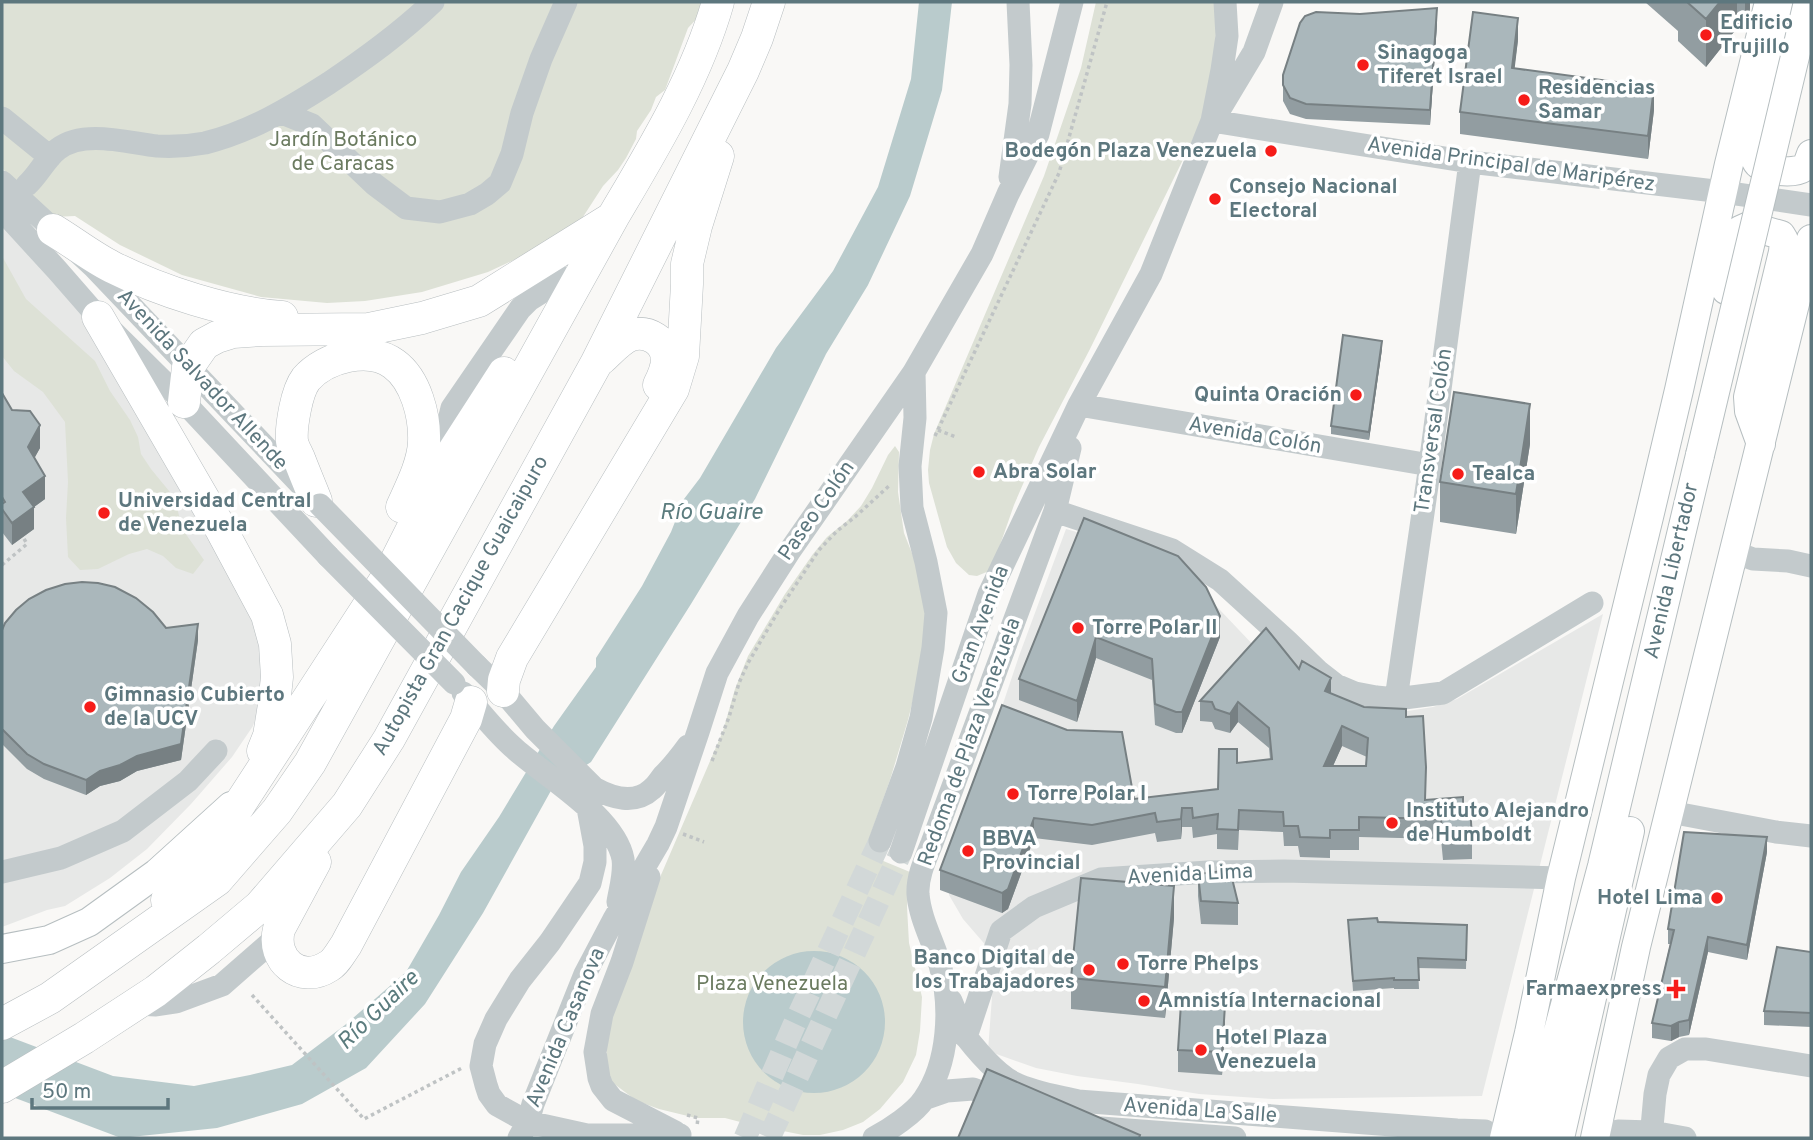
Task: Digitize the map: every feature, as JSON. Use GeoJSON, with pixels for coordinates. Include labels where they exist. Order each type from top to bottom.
{"type":"FeatureCollection","features":[{"type":"Feature","properties":{"kind":"highway"},"geometry":{"type":"LineString","coordinates":[[2,1024],[50,998],[217,880],[277,811],[310,763],[654,148],[700,52],[718,2]]}},
{"type":"Feature","properties":{"kind":"highway","name":"Autopista Gran Cacique Guaicaipuro"},"geometry":{"type":"LineString","coordinates":[[2,1087],[156,991],[260,906],[347,805],[390,739],[597,362],[743,71],[769,2]]}},
{"type":"Feature","properties":{"kind":"highway"},"geometry":{"type":"LineString","coordinates":[[503,691],[512,658],[673,388],[683,356],[690,247],[743,71]]}},
{"type":"Feature","properties":{"kind":"highway"},"geometry":{"type":"LineString","coordinates":[[184,402],[188,367],[204,344],[217,337],[233,332],[261,330],[369,329],[422,318],[479,301],[613,217]]}},
{"type":"Feature","properties":{"kind":"highway"},"geometry":{"type":"LineString","coordinates":[[121,947],[191,874],[219,836],[390,573],[444,466],[533,325],[564,278],[613,217]]}},
{"type":"Feature","properties":{"kind":"highway"},"geometry":{"type":"LineString","coordinates":[[54,230],[111,267],[139,279],[221,306],[271,317],[315,320],[369,317],[476,291],[528,271]]}},
{"type":"Feature","properties":{"kind":"highway"},"geometry":{"type":"LineString","coordinates":[[98,317],[221,529],[267,615],[275,644],[277,677],[274,705],[269,736],[248,790]]}},
{"type":"Feature","properties":{"kind":"highway"},"geometry":{"type":"LineString","coordinates":[[347,805],[279,929],[279,953],[282,959],[300,972],[320,971],[338,958],[466,719],[470,679],[493,652],[658,388],[664,376],[667,358],[663,346],[656,338],[635,334],[627,336],[597,362]]}},
{"type":"Feature","properties":{"kind":"highway"},"geometry":{"type":"LineString","coordinates":[[318,503],[292,442],[298,397],[305,380],[318,369],[356,354],[392,362],[406,377],[417,400],[424,443],[419,467],[398,517],[391,545],[390,573]]}},
{"type":"Feature","properties":{"kind":"main road","name":"Avenida Libertador"},"geometry":{"type":"LineString","coordinates":[[1494,1134],[1529,1033],[1561,878],[1769,2]]}},
{"type":"Feature","properties":{"kind":"main road"},"geometry":{"type":"LineString","coordinates":[[1791,2],[1756,139],[1756,161],[1761,167],[1771,170],[1800,170],[1806,166],[1811,154]]}},
{"type":"Feature","properties":{"kind":"main road","name":"Avenida Libertador"},"geometry":{"type":"LineString","coordinates":[[1560,1138],[1808,2]]}},
{"type":"Feature","properties":{"kind":"main road","name":"Avenida Libertador"},"geometry":{"type":"LineString","coordinates":[[1532,1138],[1811,60]]}},
{"type":"Feature","properties":{"kind":"main road"},"geometry":{"type":"LineString","coordinates":[[1574,1138],[1636,947],[1811,237],[1803,222],[1736,211],[1717,221]]}},
{"type":"Feature","properties":{"kind":"main road"},"geometry":{"type":"LineString","coordinates":[[1679,390],[1702,378],[1710,367],[1740,230],[1749,226],[1781,235],[1784,240],[1783,252],[1748,397],[1749,411],[1761,444]]}},
{"type":"Feature","properties":{"kind":"main road"},"geometry":{"type":"LineString","coordinates":[[2,949],[49,940],[89,922],[157,873],[248,790]]}},
{"type":"Feature","properties":{"kind":"main road"},"geometry":{"type":"LineString","coordinates":[[1606,1135],[1636,947]]}},
{"type":"Feature","properties":{"kind":"main road"},"geometry":{"type":"LineString","coordinates":[[1523,1138],[1529,1080],[1529,1033]]}},
{"type":"Feature","properties":{"kind":"street"},"geometry":{"type":"LineString","coordinates":[[10,197],[63,146],[93,139],[172,147],[204,143],[249,128],[282,113],[383,46],[433,2]]}},
{"type":"Feature","properties":{"kind":"street"},"geometry":{"type":"LineString","coordinates":[[282,113],[312,125],[374,184],[406,208],[440,212],[470,204],[488,194],[500,183],[512,154],[537,70],[566,2]]}},
{"type":"Feature","properties":{"kind":"street","name":"Paseo Colón"},"geometry":{"type":"LineString","coordinates":[[1008,194],[1020,104],[1018,2]]}},
{"type":"Feature","properties":{"kind":"street","name":"Paseo Colón"},"geometry":{"type":"LineString","coordinates":[[667,843],[666,827],[717,673],[748,616],[789,552],[914,372],[982,254],[1038,134],[1072,2]]}},
{"type":"Feature","properties":{"kind":"street"},"geometry":{"type":"LineString","coordinates":[[1212,121],[1227,36],[1225,2]]}},
{"type":"Feature","properties":{"kind":"street"},"geometry":{"type":"LineString","coordinates":[[1080,405],[1151,274],[1212,121],[1254,52],[1272,2]]}},
{"type":"Feature","properties":{"kind":"street"},"geometry":{"type":"LineString","coordinates":[[2,118],[50,157]]}},
{"type":"Feature","properties":{"kind":"street","name":"Avenida Principal de Maripérez"},"geometry":{"type":"LineString","coordinates":[[1212,121],[1470,162],[1811,205]]}},
{"type":"Feature","properties":{"kind":"street","name":"Transversal Colón"},"geometry":{"type":"LineString","coordinates":[[1396,699],[1470,162]]}},
{"type":"Feature","properties":{"kind":"street"},"geometry":{"type":"LineString","coordinates":[[2,165],[10,197]]}},
{"type":"Feature","properties":{"kind":"street","name":"Avenida Salvador Allende"},"geometry":{"type":"LineString","coordinates":[[10,197],[98,317],[184,402],[328,556],[470,679],[503,691],[591,798]]}},
{"type":"Feature","properties":{"kind":"street","name":"Avenida Salvador Allende"},"geometry":{"type":"LineString","coordinates":[[10,197],[54,230],[125,299],[318,503],[470,679],[513,747],[591,798],[643,796],[653,789],[675,764],[698,732]]}},
{"type":"Feature","properties":{"kind":"street","name":"Gran Avenida"},"geometry":{"type":"LineString","coordinates":[[880,841],[921,718],[936,613],[912,508],[910,466],[915,418],[914,372]]}},
{"type":"Feature","properties":{"kind":"street","name":"Avenida Colón"},"geometry":{"type":"LineString","coordinates":[[1080,405],[1430,465]]}},
{"type":"Feature","properties":{"kind":"street","name":"Redoma de Plaza Venezuela"},"geometry":{"type":"LineString","coordinates":[[874,1138],[894,1131],[924,1099],[939,1065],[948,1012],[940,964],[922,918],[918,891],[923,864],[1055,512],[1080,405]]}},
{"type":"Feature","properties":{"kind":"street","name":"Gran Avenida"},"geometry":{"type":"LineString","coordinates":[[901,852],[989,594],[1080,405]]}},
{"type":"Feature","properties":{"kind":"street"},"geometry":{"type":"LineString","coordinates":[[1055,512],[1172,550],[1220,580],[1318,671],[1336,685],[1355,693],[1396,699],[1443,693],[1592,603]]}},
{"type":"Feature","properties":{"kind":"street"},"geometry":{"type":"LineString","coordinates":[[1734,552],[1753,559],[1811,566]]}},
{"type":"Feature","properties":{"kind":"street"},"geometry":{"type":"LineString","coordinates":[[2,872],[61,858],[123,831],[188,780],[216,751]]}},
{"type":"Feature","properties":{"kind":"street"},"geometry":{"type":"LineString","coordinates":[[591,798],[596,862],[590,883],[520,980],[496,1019],[485,1044],[481,1066],[489,1094],[523,1130],[593,1136],[687,1129]]}},
{"type":"Feature","properties":{"kind":"street","name":"Avenida Casanova"},"geometry":{"type":"LineString","coordinates":[[591,798],[623,858],[614,919]]}},
{"type":"Feature","properties":{"kind":"street"},"geometry":{"type":"LineString","coordinates":[[1670,811],[1776,832],[1811,836]]}},
{"type":"Feature","properties":{"kind":"street"},"geometry":{"type":"LineString","coordinates":[[667,843],[602,1014],[595,1052],[599,1078],[613,1100],[687,1129]]}},
{"type":"Feature","properties":{"kind":"street","name":"Avenida Casanova"},"geometry":{"type":"LineString","coordinates":[[523,1130],[585,974],[614,919],[667,843]]}},
{"type":"Feature","properties":{"kind":"street","name":"Avenida Lima"},"geometry":{"type":"LineString","coordinates":[[966,1037],[1001,931],[1034,907],[1101,879],[1208,872],[1284,871],[1561,878]]}},
{"type":"Feature","properties":{"kind":"street"},"geometry":{"type":"LineString","coordinates":[[137,1004],[176,1002],[222,985],[277,937]]}},
{"type":"Feature","properties":{"kind":"street"},"geometry":{"type":"LineString","coordinates":[[945,985],[966,1037]]}},
{"type":"Feature","properties":{"kind":"street","name":"Avenida La Salle"},"geometry":{"type":"LineString","coordinates":[[948,1012],[991,1065],[1013,1083],[1078,1101],[1494,1134]]}},
{"type":"Feature","properties":{"kind":"street"},"geometry":{"type":"LineString","coordinates":[[1652,1135],[1659,1075],[1669,1058],[1685,1049],[1706,1049],[1811,1066]]}},
{"type":"Feature","properties":{"kind":"street"},"geometry":{"type":"LineString","coordinates":[[924,1099],[947,1091],[973,1089],[1047,1116]]}},
{"type":"Feature","properties":{"kind":"street","name":"Avenida La Salle"},"geometry":{"type":"LineString","coordinates":[[1085,1127],[1235,1138]]}},
{"type":"Feature","properties":{"kind":"street"},"geometry":{"type":"LineString","coordinates":[[1606,1135],[1685,1138]]}},
{"type":"Feature","properties":{"kind":"path"},"geometry":{"type":"LineString","coordinates":[[933,439],[1059,173],[1107,2]]}},
{"type":"Feature","properties":{"kind":"path"},"geometry":{"type":"LineString","coordinates":[[938,430],[957,438]]}},
{"type":"Feature","properties":{"kind":"path"},"geometry":{"type":"LineString","coordinates":[[711,762],[743,673],[779,610],[819,550],[910,466]]}},
{"type":"Feature","properties":{"kind":"path"},"geometry":{"type":"LineString","coordinates":[[2,565],[27,544],[23,537]]}},
{"type":"Feature","properties":{"kind":"path"},"geometry":{"type":"LineString","coordinates":[[667,843],[683,827]]}},
{"type":"Feature","properties":{"kind":"path"},"geometry":{"type":"LineString","coordinates":[[252,995],[364,1119],[467,1065],[481,1066]]}},
{"type":"Feature","properties":{"kind":"shaded area","name":"Universidad Central de Venezuela"},"geometry":{"type":"Polygon","coordinates":[[[2,157],[38,187],[6,230],[80,302],[265,629],[261,700],[253,726],[232,757],[191,804],[147,849],[110,878],[65,906],[2,927],[2,157]]]}},
{"type":"Feature","properties":{"kind":"shaded area"},"geometry":{"type":"Polygon","coordinates":[[[1066,529],[1126,546],[1201,590],[1275,668],[1356,708],[1408,711],[1457,699],[1603,614],[1482,1096],[1272,1099],[1199,1094],[1036,1068],[988,1051],[995,956],[963,919],[949,895],[948,880],[959,835],[1019,656],[1066,529]]]}},
{"type":"Feature","properties":{"kind":"green space","name":"Jardín Botánico de Caracas"},"geometry":{"type":"Polygon","coordinates":[[[2,2],[706,2],[702,13],[688,28],[665,90],[656,97],[626,158],[603,186],[581,220],[531,252],[488,272],[422,292],[365,301],[327,303],[261,297],[182,275],[120,245],[75,216],[53,217],[2,168],[2,2]]]}},
{"type":"Feature","properties":{"kind":"green space"},"geometry":{"type":"Polygon","coordinates":[[[1096,2],[1218,2],[1214,63],[1200,125],[1039,447],[1014,505],[993,565],[989,571],[977,576],[969,575],[956,563],[947,547],[929,483],[930,450],[934,434],[1044,176],[1081,68],[1096,2]]]}},
{"type":"Feature","properties":{"kind":"green space"},"geometry":{"type":"Polygon","coordinates":[[[2,256],[26,299],[95,361],[110,391],[130,420],[138,437],[141,454],[174,497],[183,530],[204,560],[193,574],[176,568],[163,556],[147,549],[129,554],[98,569],[80,570],[68,557],[65,422],[43,392],[14,371],[2,356],[2,256]]]}},
{"type":"Feature","properties":{"kind":"green space","name":"Plaza Venezuela"},"geometry":{"type":"Polygon","coordinates":[[[895,446],[899,452],[898,492],[904,533],[930,599],[918,680],[908,720],[864,853],[910,872],[907,907],[909,943],[922,997],[916,1055],[903,1082],[880,1109],[863,1122],[820,1135],[803,1135],[725,1118],[696,1118],[637,1101],[613,1083],[607,1072],[606,1029],[661,875],[723,731],[748,656],[785,594],[813,554],[827,537],[861,506],[895,446]]]}},
{"type":"Feature","properties":{"kind":"water","name":"Río Guaire"},"geometry":{"type":"Polygon","coordinates":[[[919,2],[952,2],[942,90],[910,196],[868,285],[826,354],[755,499],[691,604],[591,762],[553,787],[483,913],[425,1004],[366,1068],[302,1104],[217,1128],[121,1138],[2,1093],[2,1034],[113,1076],[194,1086],[292,1065],[345,1025],[406,972],[461,872],[499,817],[554,726],[596,667],[596,658],[642,586],[671,532],[684,499],[700,478],[776,348],[833,271],[878,187],[911,79],[919,2]]]}},
{"type":"Feature","properties":{"kind":"water"},"geometry":{"type":"Polygon","coordinates":[[[814,951],[841,956],[864,972],[880,995],[885,1022],[880,1049],[864,1072],[841,1088],[814,1093],[787,1088],[764,1072],[748,1049],[743,1022],[748,995],[764,972],[787,956],[814,951]]]}},
{"type":"Feature","properties":{"kind":"building"},"geometry":{"type":"Polygon","coordinates":[[[1687,2],[1720,2],[1706,19],[1687,2]]]}},
{"type":"Feature","properties":{"kind":"building","name":"Sinagoga Tiferet Israel"},"geometry":{"type":"Polygon","coordinates":[[[1437,8],[1430,110],[1306,104],[1290,98],[1283,85],[1283,75],[1300,23],[1305,16],[1316,12],[1360,14],[1437,8]]]}},
{"type":"Feature","properties":{"kind":"building","name":"Residencias Samar"},"geometry":{"type":"Polygon","coordinates":[[[1473,12],[1518,18],[1512,68],[1654,87],[1648,136],[1460,112],[1473,12]]]}},
{"type":"Feature","properties":{"kind":"building","name":"Quinta Oración"},"geometry":{"type":"Polygon","coordinates":[[[1343,335],[1382,341],[1369,432],[1331,426],[1343,335]]]}},
{"type":"Feature","properties":{"kind":"building"},"geometry":{"type":"Polygon","coordinates":[[[1454,392],[1530,404],[1516,494],[1440,482],[1454,392]]]}},
{"type":"Feature","properties":{"kind":"building"},"geometry":{"type":"Polygon","coordinates":[[[2,393],[12,410],[30,411],[40,425],[28,447],[45,476],[23,492],[34,507],[12,523],[2,509],[5,502],[2,497],[2,393]]]}},
{"type":"Feature","properties":{"kind":"building"},"geometry":{"type":"Polygon","coordinates":[[[1084,518],[1178,556],[1206,587],[1220,616],[1182,712],[1155,704],[1152,659],[1096,637],[1077,701],[1019,679],[1084,518]]]}},
{"type":"Feature","properties":{"kind":"building","name":"Gimnasio Cubierto de la UCV"},"geometry":{"type":"Polygon","coordinates":[[[82,582],[115,587],[136,598],[153,612],[166,628],[198,624],[181,744],[137,756],[100,771],[86,780],[44,764],[27,754],[2,729],[2,630],[5,623],[29,599],[46,590],[82,582]]]}},
{"type":"Feature","properties":{"kind":"building"},"geometry":{"type":"Polygon","coordinates":[[[1266,628],[1299,669],[1302,661],[1331,678],[1325,691],[1364,707],[1406,709],[1406,717],[1423,716],[1425,800],[1463,797],[1463,805],[1470,804],[1472,839],[1443,841],[1441,819],[1359,817],[1359,830],[1330,830],[1330,838],[1300,837],[1298,826],[1284,826],[1283,812],[1239,810],[1238,830],[1217,829],[1218,814],[1193,818],[1192,808],[1182,808],[1181,819],[1157,822],[1155,813],[1092,825],[1034,818],[1008,889],[1002,893],[940,870],[1002,705],[1067,730],[1122,732],[1134,799],[1218,789],[1219,749],[1237,749],[1237,763],[1272,759],[1269,728],[1238,702],[1230,714],[1215,709],[1212,702],[1200,701],[1266,628]],[[1342,726],[1324,766],[1366,766],[1368,738],[1342,726]]]}},
{"type":"Feature","properties":{"kind":"building","name":"Hotel Lima"},"geometry":{"type":"Polygon","coordinates":[[[1684,832],[1767,837],[1747,945],[1708,937],[1689,1020],[1671,1026],[1652,1023],[1674,930],[1668,929],[1684,832]]]}},
{"type":"Feature","properties":{"kind":"building"},"geometry":{"type":"Polygon","coordinates":[[[1230,870],[1238,903],[1201,901],[1198,874],[1230,870]]]}},
{"type":"Feature","properties":{"kind":"building","name":"Torre Phelps"},"geometry":{"type":"Polygon","coordinates":[[[1081,878],[1174,886],[1165,987],[1071,978],[1081,878]]]}},
{"type":"Feature","properties":{"kind":"building"},"geometry":{"type":"Polygon","coordinates":[[[1377,918],[1378,922],[1467,925],[1466,960],[1418,958],[1419,980],[1394,978],[1353,981],[1348,920],[1377,918]]]}},
{"type":"Feature","properties":{"kind":"building"},"geometry":{"type":"Polygon","coordinates":[[[1777,947],[1811,952],[1811,1013],[1764,1011],[1777,947]]]}},
{"type":"Feature","properties":{"kind":"building"},"geometry":{"type":"Polygon","coordinates":[[[1181,1003],[1225,1005],[1222,1052],[1178,1050],[1181,1003]]]}},
{"type":"Feature","properties":{"kind":"building"},"geometry":{"type":"Polygon","coordinates":[[[987,1069],[1140,1135],[1139,1138],[958,1138],[987,1069]]]}},
{"type":"Feature","properties":{"kind":"tunnel"},"geometry":{"type":"LineString","coordinates":[[745,1138],[794,1025],[880,841]]}},
{"type":"Feature","properties":{"kind":"tunnel"},"geometry":{"type":"LineString","coordinates":[[769,1138],[901,852]]}},
{"type":"Feature","properties":{"kind":"place","name":"Edificio Trujillo"},"geometry":{"type":"Point","coordinates":[1706,35]}},
{"type":"Feature","properties":{"kind":"place","name":"Sinagoga Tiferet Israel"},"geometry":{"type":"Point","coordinates":[1363,65]}},
{"type":"Feature","properties":{"kind":"place","name":"Residencias Samar"},"geometry":{"type":"Point","coordinates":[1524,100]}},
{"type":"Feature","properties":{"kind":"place","name":"Bodegón Plaza Venezuela"},"geometry":{"type":"Point","coordinates":[1271,151]}},
{"type":"Feature","properties":{"kind":"place","name":"Consejo Nacional Electoral"},"geometry":{"type":"Point","coordinates":[1215,199]}},
{"type":"Feature","properties":{"kind":"place","name":"Quinta Oración"},"geometry":{"type":"Point","coordinates":[1356,395]}},
{"type":"Feature","properties":{"kind":"place","name":"Abra Solar"},"geometry":{"type":"Point","coordinates":[979,472]}},
{"type":"Feature","properties":{"kind":"place","name":"Tealca"},"geometry":{"type":"Point","coordinates":[1458,474]}},
{"type":"Feature","properties":{"kind":"place","name":"Universidad Central de Venezuela"},"geometry":{"type":"Point","coordinates":[104,513]}},
{"type":"Feature","properties":{"kind":"place","name":"Torre Polar II"},"geometry":{"type":"Point","coordinates":[1078,628]}},
{"type":"Feature","properties":{"kind":"place","name":"Gimnasio Cubierto de la UCV"},"geometry":{"type":"Point","coordinates":[90,707]}},
{"type":"Feature","properties":{"kind":"place","name":"Torre Polar I"},"geometry":{"type":"Point","coordinates":[1013,794]}},
{"type":"Feature","properties":{"kind":"place","name":"Instituto Alejandro de Humboldt"},"geometry":{"type":"Point","coordinates":[1392,823]}},
{"type":"Feature","properties":{"kind":"place","name":"BBVA Provincial"},"geometry":{"type":"Point","coordinates":[968,851]}},
{"type":"Feature","properties":{"kind":"place","name":"Hotel Lima"},"geometry":{"type":"Point","coordinates":[1717,898]}},
{"type":"Feature","properties":{"kind":"place","name":"Torre Phelps"},"geometry":{"type":"Point","coordinates":[1123,964]}},
{"type":"Feature","properties":{"kind":"place","name":"Banco Digital de los Trabajadores"},"geometry":{"type":"Point","coordinates":[1089,970]}},
{"type":"Feature","properties":{"kind":"place","name":"Farmaexpress"},"geometry":{"type":"Point","coordinates":[1676,989]}},
{"type":"Feature","properties":{"kind":"place","name":"Amnistía Internacional"},"geometry":{"type":"Point","coordinates":[1144,1001]}},
{"type":"Feature","properties":{"kind":"place","name":"Hotel Plaza Venezuela"},"geometry":{"type":"Point","coordinates":[1201,1050]}}]}
